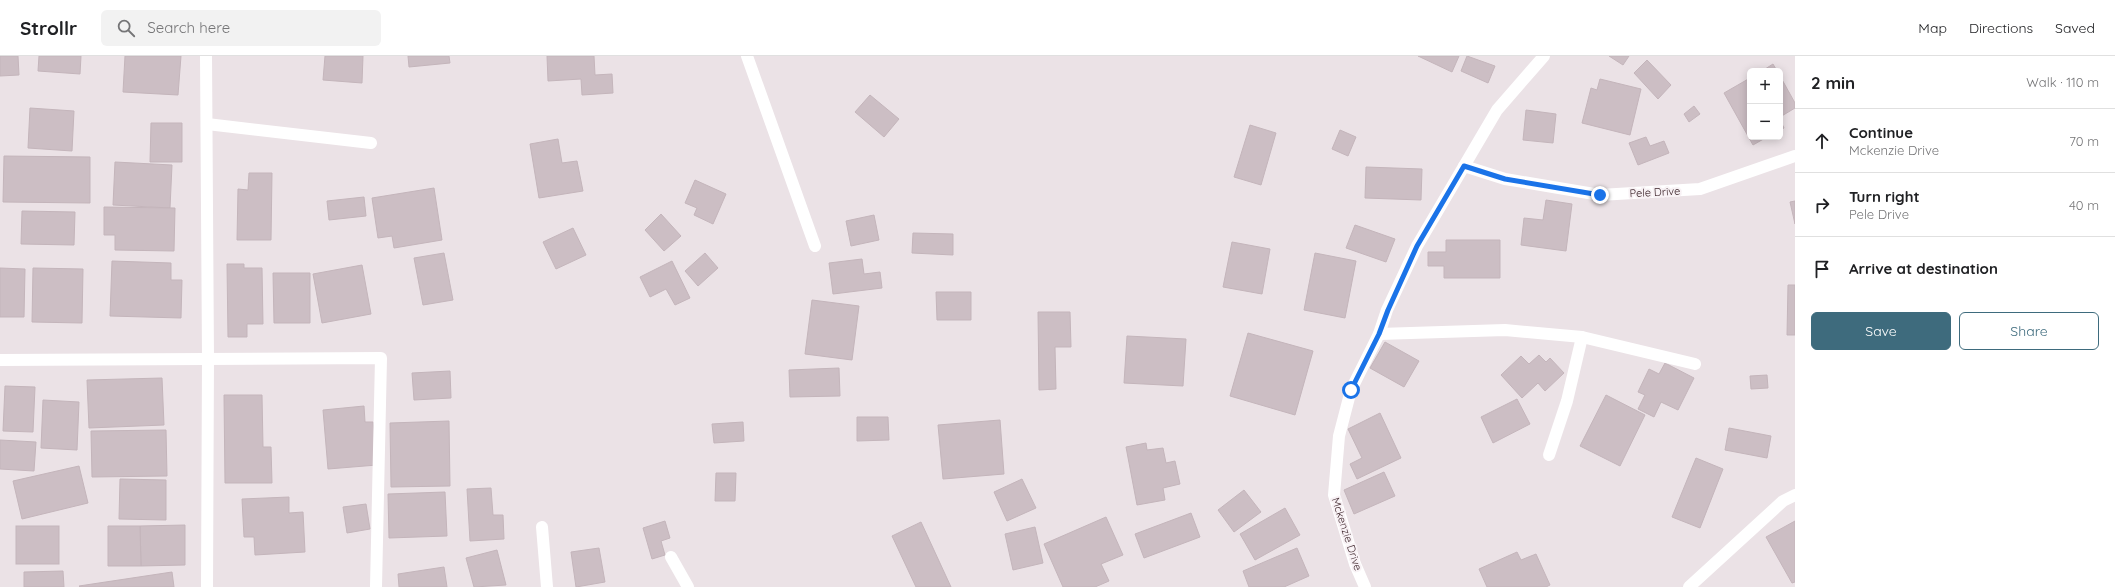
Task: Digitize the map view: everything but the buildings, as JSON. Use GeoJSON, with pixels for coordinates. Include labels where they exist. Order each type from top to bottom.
{"type":"FeatureCollection","features":[{"type":"Feature","properties":{"kind":"street"},"geometry":{"type":"LineString","coordinates":[[206,56],[208,359],[207,587]]}},
{"type":"Feature","properties":{"kind":"street"},"geometry":{"type":"LineString","coordinates":[[747,56],[815,246]]}},
{"type":"Feature","properties":{"kind":"street","name":"Mckenzie Drive"},"geometry":{"type":"LineString","coordinates":[[1365,587],[1355,564],[1334,495],[1340,436],[1351,390],[1379,334],[1388,310],[1417,246],[1497,110],[1544,56]]}},
{"type":"Feature","properties":{"kind":"street"},"geometry":{"type":"LineString","coordinates":[[207,124],[371,143]]}},
{"type":"Feature","properties":{"kind":"street","name":"Pele Drive"},"geometry":{"type":"LineString","coordinates":[[1464,166],[1505,179],[1600,195],[1700,189],[1795,156]]}},
{"type":"Feature","properties":{"kind":"street"},"geometry":{"type":"LineString","coordinates":[[1379,334],[1505,330],[1582,338],[1695,364]]}},
{"type":"Feature","properties":{"kind":"street"},"geometry":{"type":"LineString","coordinates":[[1549,455],[1567,401],[1582,338]]}},
{"type":"Feature","properties":{"kind":"street"},"geometry":{"type":"LineString","coordinates":[[0,360],[380,358],[376,587]]}},
{"type":"Feature","properties":{"kind":"street"},"geometry":{"type":"LineString","coordinates":[[1689,587],[1783,501],[1795,495]]}},
{"type":"Feature","properties":{"kind":"street"},"geometry":{"type":"LineString","coordinates":[[542,527],[547,587]]}},
{"type":"Feature","properties":{"kind":"street"},"geometry":{"type":"LineString","coordinates":[[671,557],[688,587]]}},
{"type":"Feature","properties":{"kind":"route"},"geometry":{"type":"LineString","coordinates":[[1351,390],[1379,334],[1388,310],[1417,246],[1464,166],[1505,179],[1600,195]]}}]}
